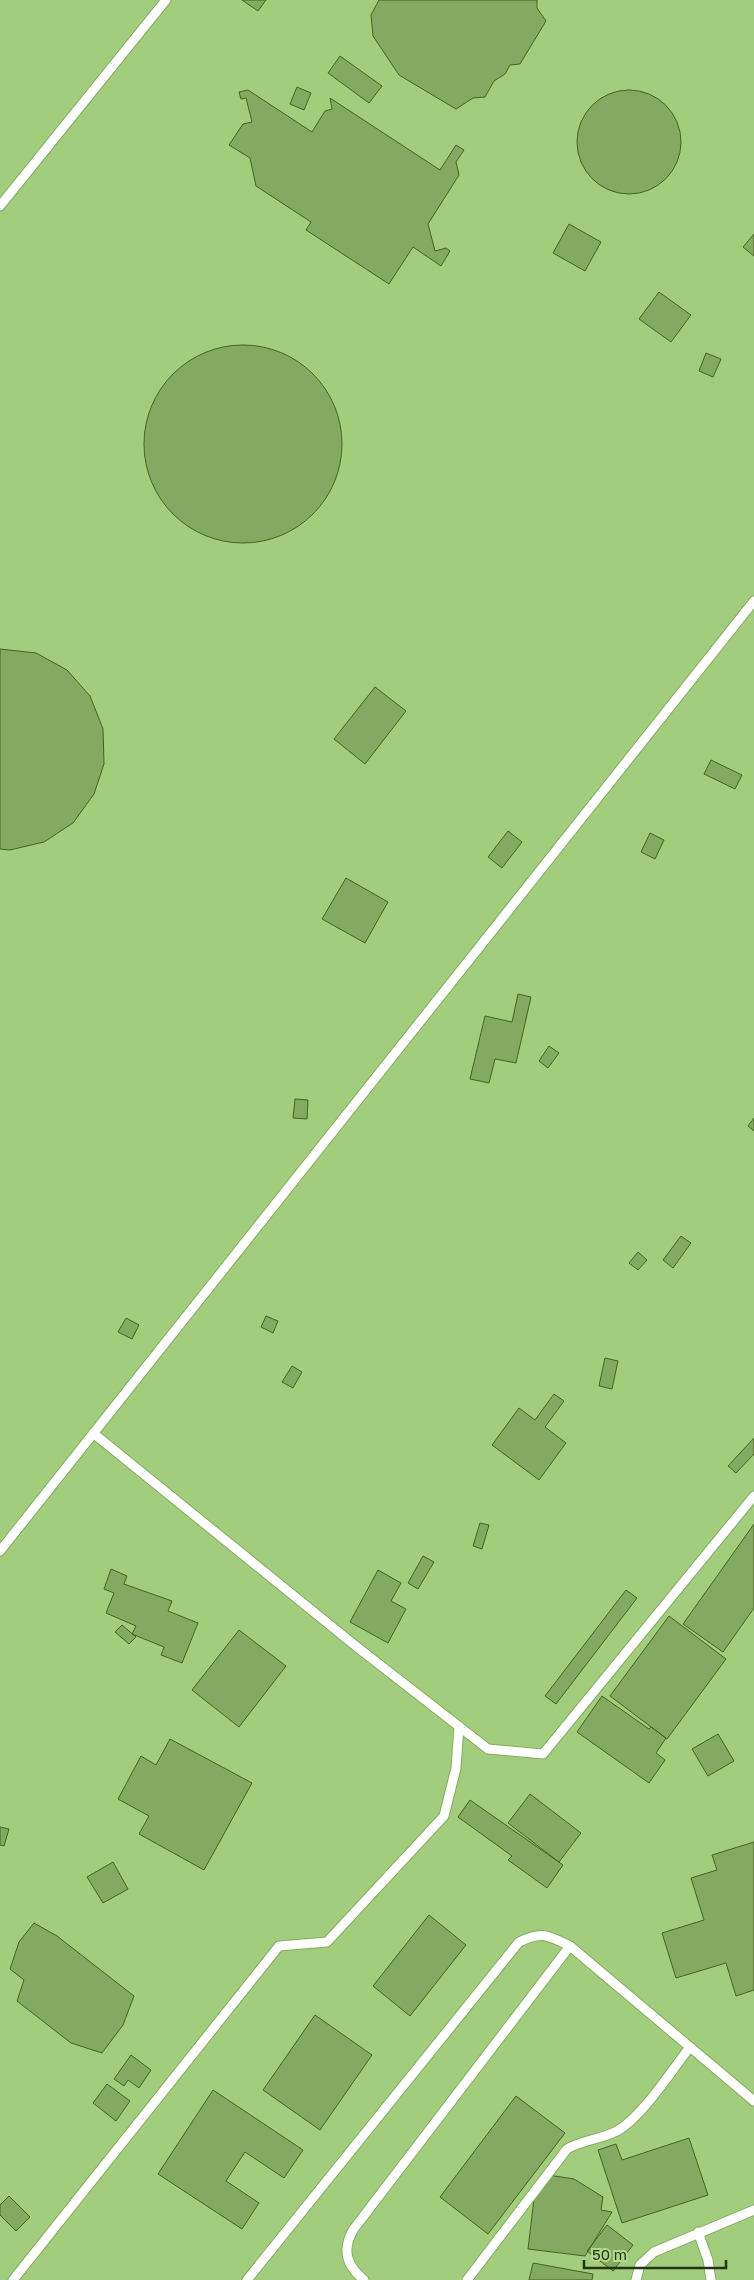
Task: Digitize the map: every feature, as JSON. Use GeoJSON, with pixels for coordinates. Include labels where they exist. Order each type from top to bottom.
{"type":"FeatureCollection","features":[{"type":"Feature","properties":{"kind":"lane"},"geometry":{"type":"LineString","coordinates":[[0,206],[166,0]]}},
{"type":"Feature","properties":{"kind":"lane"},"geometry":{"type":"LineString","coordinates":[[0,1551],[754,601]]}},
{"type":"Feature","properties":{"kind":"lane"},"geometry":{"type":"LineString","coordinates":[[94,1433],[357,1646],[488,1749],[543,1754],[754,1496]]}},
{"type":"Feature","properties":{"kind":"lane"},"geometry":{"type":"LineString","coordinates":[[13,2280],[279,1946],[327,1942],[444,1816],[456,1768],[460,1726]]}},
{"type":"Feature","properties":{"kind":"lane"},"geometry":{"type":"LineString","coordinates":[[248,2280],[519,1942],[535,1934],[551,1937],[570,1946],[754,2101]]}},
{"type":"Feature","properties":{"kind":"lane"},"geometry":{"type":"LineString","coordinates":[[364,2280],[347,2258],[346,2243],[353,2230],[570,1946]]}},
{"type":"Feature","properties":{"kind":"lane"},"geometry":{"type":"LineString","coordinates":[[468,2280],[567,2149],[576,2144],[616,2132],[630,2122],[690,2047]]}},
{"type":"Feature","properties":{"kind":"lane"},"geometry":{"type":"LineString","coordinates":[[636,2280],[640,2266],[654,2252],[754,2210]]}},
{"type":"Feature","properties":{"kind":"lane"},"geometry":{"type":"LineString","coordinates":[[698,2232],[708,2260],[711,2280]]}},
{"type":"Feature","properties":{"kind":"shaded area"},"geometry":{"type":"Polygon","coordinates":[[[0,0],[754,0],[754,2280],[0,2280],[0,0]]]}},
{"type":"Feature","properties":{"kind":"building"},"geometry":{"type":"Polygon","coordinates":[[[242,0],[266,0],[258,11],[242,0]]]}},
{"type":"Feature","properties":{"kind":"building"},"geometry":{"type":"Polygon","coordinates":[[[379,0],[537,0],[537,8],[546,21],[520,64],[510,65],[505,74],[494,81],[485,97],[473,98],[456,109],[399,75],[373,36],[371,15],[379,0]]]}},
{"type":"Feature","properties":{"kind":"building"},"geometry":{"type":"Polygon","coordinates":[[[340,56],[382,86],[369,103],[328,73],[340,56]]]}},
{"type":"Feature","properties":{"kind":"building"},"geometry":{"type":"Polygon","coordinates":[[[297,87],[311,93],[304,110],[290,104],[297,87]]]}},
{"type":"Feature","properties":{"kind":"building"},"geometry":{"type":"Polygon","coordinates":[[[248,90],[312,132],[325,111],[332,109],[330,98],[440,170],[456,145],[464,150],[456,162],[459,175],[428,224],[435,251],[446,248],[450,251],[441,266],[413,247],[389,284],[306,230],[311,222],[256,186],[250,158],[229,145],[243,124],[252,122],[246,98],[241,99],[239,92],[248,90]]]}},
{"type":"Feature","properties":{"kind":"building"},"geometry":{"type":"Polygon","coordinates":[[[629,90],[649,94],[666,105],[677,122],[681,142],[677,162],[666,179],[649,190],[629,194],[609,190],[592,179],[581,162],[577,142],[581,122],[592,105],[609,94],[629,90]]]}},
{"type":"Feature","properties":{"kind":"building"},"geometry":{"type":"Polygon","coordinates":[[[569,224],[601,242],[585,271],[553,253],[569,224]]]}},
{"type":"Feature","properties":{"kind":"building"},"geometry":{"type":"Polygon","coordinates":[[[754,234],[754,256],[743,247],[754,234]]]}},
{"type":"Feature","properties":{"kind":"building"},"geometry":{"type":"Polygon","coordinates":[[[659,292],[691,315],[671,342],[639,319],[659,292]]]}},
{"type":"Feature","properties":{"kind":"building"},"geometry":{"type":"Polygon","coordinates":[[[233,345],[253,345],[281,352],[306,367],[320,381],[335,406],[342,434],[342,454],[335,482],[320,507],[306,521],[281,536],[272,539],[253,543],[233,543],[205,536],[180,521],[166,507],[151,482],[148,473],[144,454],[144,434],[151,406],[166,381],[180,367],[205,352],[214,349],[233,345]]]}},
{"type":"Feature","properties":{"kind":"building"},"geometry":{"type":"Polygon","coordinates":[[[706,353],[721,359],[713,377],[699,371],[706,353]]]}},
{"type":"Feature","properties":{"kind":"building"},"geometry":{"type":"Polygon","coordinates":[[[0,649],[36,653],[67,670],[90,696],[103,729],[104,764],[94,794],[73,823],[44,842],[10,850],[0,849],[0,649]]]}},
{"type":"Feature","properties":{"kind":"building"},"geometry":{"type":"Polygon","coordinates":[[[375,687],[406,711],[365,764],[334,739],[375,687]]]}},
{"type":"Feature","properties":{"kind":"building"},"geometry":{"type":"Polygon","coordinates":[[[711,760],[742,775],[735,789],[704,774],[711,760]]]}},
{"type":"Feature","properties":{"kind":"building"},"geometry":{"type":"Polygon","coordinates":[[[508,831],[522,842],[502,868],[488,857],[508,831]]]}},
{"type":"Feature","properties":{"kind":"building"},"geometry":{"type":"Polygon","coordinates":[[[650,833],[664,840],[655,859],[641,852],[650,833]]]}},
{"type":"Feature","properties":{"kind":"building"},"geometry":{"type":"Polygon","coordinates":[[[346,878],[388,902],[365,943],[322,919],[346,878]]]}},
{"type":"Feature","properties":{"kind":"building"},"geometry":{"type":"Polygon","coordinates":[[[518,994],[531,997],[516,1063],[495,1059],[489,1083],[470,1079],[485,1016],[512,1022],[518,994]]]}},
{"type":"Feature","properties":{"kind":"building"},"geometry":{"type":"Polygon","coordinates":[[[549,1046],[559,1053],[548,1068],[539,1061],[549,1046]]]}},
{"type":"Feature","properties":{"kind":"building"},"geometry":{"type":"Polygon","coordinates":[[[295,1099],[308,1100],[307,1119],[293,1118],[295,1099]]]}},
{"type":"Feature","properties":{"kind":"building"},"geometry":{"type":"Polygon","coordinates":[[[754,1118],[754,1131],[748,1126],[754,1118]]]}},
{"type":"Feature","properties":{"kind":"building"},"geometry":{"type":"Polygon","coordinates":[[[681,1236],[691,1243],[673,1268],[663,1260],[681,1236]]]}},
{"type":"Feature","properties":{"kind":"building"},"geometry":{"type":"Polygon","coordinates":[[[638,1252],[647,1260],[638,1270],[629,1263],[638,1252]]]}},
{"type":"Feature","properties":{"kind":"building"},"geometry":{"type":"Polygon","coordinates":[[[266,1316],[278,1321],[273,1333],[261,1327],[266,1316]]]}},
{"type":"Feature","properties":{"kind":"building"},"geometry":{"type":"Polygon","coordinates":[[[126,1318],[139,1325],[132,1339],[118,1332],[126,1318]]]}},
{"type":"Feature","properties":{"kind":"building"},"geometry":{"type":"Polygon","coordinates":[[[605,1358],[618,1361],[612,1389],[599,1386],[605,1358]]]}},
{"type":"Feature","properties":{"kind":"building"},"geometry":{"type":"Polygon","coordinates":[[[292,1366],[302,1372],[293,1388],[282,1382],[292,1366]]]}},
{"type":"Feature","properties":{"kind":"building"},"geometry":{"type":"Polygon","coordinates":[[[554,1394],[564,1401],[545,1427],[566,1443],[539,1480],[492,1445],[519,1408],[535,1420],[554,1394]]]}},
{"type":"Feature","properties":{"kind":"building"},"geometry":{"type":"Polygon","coordinates":[[[754,1438],[754,1454],[736,1473],[728,1466],[754,1438]]]}},
{"type":"Feature","properties":{"kind":"building"},"geometry":{"type":"Polygon","coordinates":[[[480,1523],[489,1525],[482,1549],[473,1546],[480,1523]]]}},
{"type":"Feature","properties":{"kind":"building"},"geometry":{"type":"Polygon","coordinates":[[[754,1524],[754,1608],[723,1652],[683,1624],[754,1524]]]}},
{"type":"Feature","properties":{"kind":"building"},"geometry":{"type":"Polygon","coordinates":[[[423,1556],[434,1562],[418,1589],[408,1583],[423,1556]]]}},
{"type":"Feature","properties":{"kind":"building"},"geometry":{"type":"Polygon","coordinates":[[[111,1569],[127,1576],[124,1584],[172,1601],[168,1611],[198,1623],[182,1663],[161,1655],[164,1647],[132,1634],[136,1626],[106,1613],[114,1593],[104,1589],[111,1569]]]}},
{"type":"Feature","properties":{"kind":"building"},"geometry":{"type":"Polygon","coordinates":[[[378,1570],[401,1583],[391,1601],[406,1609],[388,1643],[350,1622],[378,1570]]]}},
{"type":"Feature","properties":{"kind":"building"},"geometry":{"type":"Polygon","coordinates":[[[626,1590],[637,1598],[556,1704],[545,1696],[626,1590]]]}},
{"type":"Feature","properties":{"kind":"building"},"geometry":{"type":"Polygon","coordinates":[[[669,1616],[726,1659],[667,1739],[610,1696],[669,1616]]]}},
{"type":"Feature","properties":{"kind":"building"},"geometry":{"type":"Polygon","coordinates":[[[122,1625],[136,1637],[129,1644],[115,1632],[122,1625]]]}},
{"type":"Feature","properties":{"kind":"building"},"geometry":{"type":"Polygon","coordinates":[[[239,1630],[286,1666],[239,1727],[192,1690],[239,1630]]]}},
{"type":"Feature","properties":{"kind":"building"},"geometry":{"type":"Polygon","coordinates":[[[602,1696],[649,1729],[651,1727],[666,1738],[656,1753],[665,1760],[649,1783],[577,1732],[602,1696]]]}},
{"type":"Feature","properties":{"kind":"building"},"geometry":{"type":"Polygon","coordinates":[[[718,1734],[734,1761],[708,1776],[692,1749],[718,1734]]]}},
{"type":"Feature","properties":{"kind":"building"},"geometry":{"type":"Polygon","coordinates":[[[170,1739],[252,1783],[204,1870],[139,1834],[149,1816],[118,1799],[141,1756],[156,1765],[170,1739]]]}},
{"type":"Feature","properties":{"kind":"building"},"geometry":{"type":"Polygon","coordinates":[[[530,1794],[581,1833],[559,1862],[508,1823],[530,1794]]]}},
{"type":"Feature","properties":{"kind":"building"},"geometry":{"type":"Polygon","coordinates":[[[470,1800],[563,1865],[547,1888],[508,1860],[512,1856],[458,1817],[470,1800]]]}},
{"type":"Feature","properties":{"kind":"building"},"geometry":{"type":"Polygon","coordinates":[[[0,1827],[9,1829],[4,1846],[0,1845],[0,1827]]]}},
{"type":"Feature","properties":{"kind":"building"},"geometry":{"type":"Polygon","coordinates":[[[754,1842],[754,1990],[736,1996],[726,1963],[676,1978],[662,1933],[704,1920],[691,1878],[717,1870],[712,1855],[754,1842]]]}},
{"type":"Feature","properties":{"kind":"building"},"geometry":{"type":"Polygon","coordinates":[[[113,1862],[128,1889],[103,1903],[87,1877],[113,1862]]]}},
{"type":"Feature","properties":{"kind":"building"},"geometry":{"type":"Polygon","coordinates":[[[429,1915],[466,1945],[410,2016],[373,1986],[429,1915]]]}},
{"type":"Feature","properties":{"kind":"building"},"geometry":{"type":"Polygon","coordinates":[[[34,1923],[57,1936],[134,1996],[123,2025],[102,2053],[71,2043],[17,2001],[24,1980],[10,1969],[19,1942],[34,1923]]]}},
{"type":"Feature","properties":{"kind":"building"},"geometry":{"type":"Polygon","coordinates":[[[315,2015],[372,2055],[320,2130],[263,2090],[315,2015]]]}},
{"type":"Feature","properties":{"kind":"building"},"geometry":{"type":"Polygon","coordinates":[[[131,2055],[151,2070],[139,2088],[128,2080],[124,2086],[114,2079],[131,2055]]]}},
{"type":"Feature","properties":{"kind":"building"},"geometry":{"type":"Polygon","coordinates":[[[107,2084],[130,2101],[116,2121],[93,2103],[107,2084]]]}},
{"type":"Feature","properties":{"kind":"building"},"geometry":{"type":"Polygon","coordinates":[[[213,2090],[303,2150],[284,2178],[245,2152],[226,2181],[259,2203],[242,2229],[158,2174],[213,2090]]]}},
{"type":"Feature","properties":{"kind":"building"},"geometry":{"type":"Polygon","coordinates":[[[516,2096],[565,2133],[488,2234],[440,2197],[516,2096]]]}},
{"type":"Feature","properties":{"kind":"building"},"geometry":{"type":"Polygon","coordinates":[[[689,2138],[708,2195],[622,2223],[598,2150],[616,2144],[622,2160],[689,2138]]]}},
{"type":"Feature","properties":{"kind":"building"},"geometry":{"type":"Polygon","coordinates":[[[548,2175],[574,2179],[603,2197],[601,2210],[612,2212],[585,2256],[528,2249],[534,2199],[548,2175]]]}},
{"type":"Feature","properties":{"kind":"building"},"geometry":{"type":"Polygon","coordinates":[[[9,2196],[30,2217],[16,2231],[0,2215],[0,2205],[9,2196]]]}},
{"type":"Feature","properties":{"kind":"building"},"geometry":{"type":"Polygon","coordinates":[[[607,2225],[633,2245],[613,2271],[587,2251],[607,2225]]]}},
{"type":"Feature","properties":{"kind":"building"},"geometry":{"type":"Polygon","coordinates":[[[533,2263],[593,2274],[592,2280],[529,2280],[533,2263]]]}}]}
